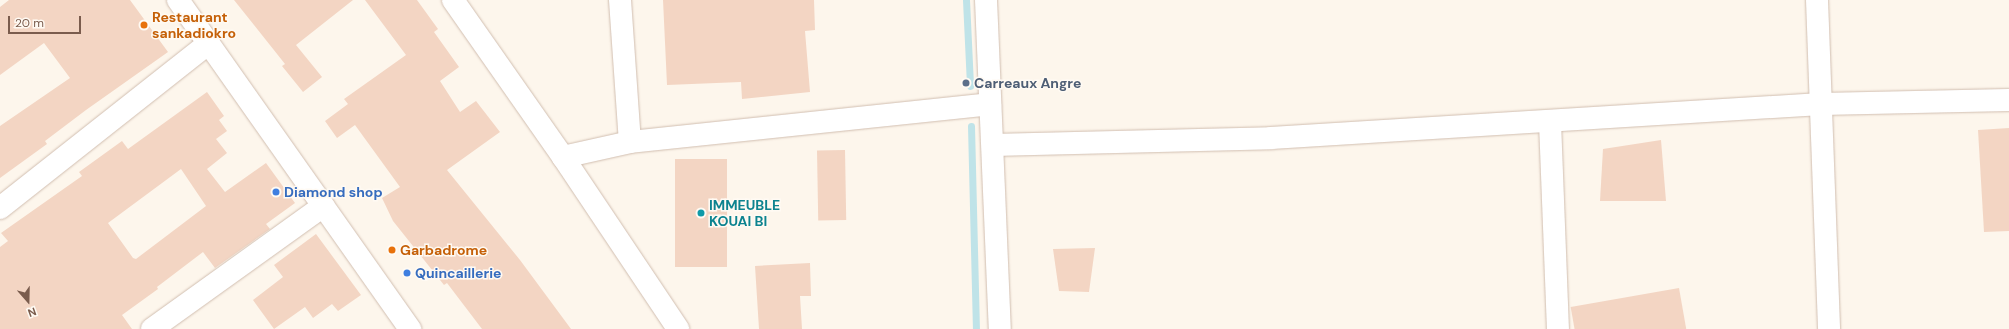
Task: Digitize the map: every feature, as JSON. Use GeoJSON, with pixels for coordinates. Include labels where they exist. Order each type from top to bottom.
{"type":"FeatureCollection","features":[{"type":"Feature","properties":{"kind":"street"},"geometry":{"type":"LineString","coordinates":[[178,0],[410,329]]}},
{"type":"Feature","properties":{"kind":"street"},"geometry":{"type":"LineString","coordinates":[[453,0],[563,156],[678,329]]}},
{"type":"Feature","properties":{"kind":"street"},"geometry":{"type":"LineString","coordinates":[[620,0],[630,142]]}},
{"type":"Feature","properties":{"kind":"street"},"geometry":{"type":"LineString","coordinates":[[986,0],[1000,329]]}},
{"type":"Feature","properties":{"kind":"street"},"geometry":{"type":"LineString","coordinates":[[1817,0],[1829,329]]}},
{"type":"Feature","properties":{"kind":"street"},"geometry":{"type":"LineString","coordinates":[[0,208],[209,43]]}},
{"type":"Feature","properties":{"kind":"street"},"geometry":{"type":"LineString","coordinates":[[993,145],[1271,138],[1550,122],[1821,104],[2009,100]]}},
{"type":"Feature","properties":{"kind":"street"},"geometry":{"type":"LineString","coordinates":[[563,156],[630,142],[990,104]]}},
{"type":"Feature","properties":{"kind":"street"},"geometry":{"type":"LineString","coordinates":[[1550,122],[1558,329]]}},
{"type":"Feature","properties":{"kind":"street"},"geometry":{"type":"LineString","coordinates":[[152,329],[323,206]]}},
{"type":"Feature","properties":{"kind":"building"},"geometry":{"type":"Polygon","coordinates":[[[9,0],[130,0],[168,52],[86,110],[45,141],[47,144],[0,178],[0,126],[70,78],[44,43],[0,75],[0,7],[9,0]]]}},
{"type":"Feature","properties":{"kind":"building"},"geometry":{"type":"Polygon","coordinates":[[[234,0],[353,0],[296,45],[322,77],[303,92],[282,66],[285,64],[234,0]]]}},
{"type":"Feature","properties":{"kind":"building"},"geometry":{"type":"Polygon","coordinates":[[[365,0],[417,0],[438,29],[434,32],[459,67],[440,81],[460,112],[476,101],[500,132],[447,170],[520,260],[571,329],[482,329],[447,283],[444,285],[393,221],[382,198],[400,187],[355,125],[337,138],[325,121],[348,104],[344,99],[406,55],[365,0]]]}},
{"type":"Feature","properties":{"kind":"building"},"geometry":{"type":"Polygon","coordinates":[[[663,0],[814,0],[815,30],[805,31],[810,92],[742,99],[741,82],[667,85],[663,0]]]}},
{"type":"Feature","properties":{"kind":"building"},"geometry":{"type":"Polygon","coordinates":[[[207,92],[224,116],[219,120],[227,131],[216,139],[227,153],[207,169],[225,192],[266,163],[295,203],[266,224],[270,229],[215,268],[203,252],[157,287],[158,289],[122,315],[132,329],[0,329],[0,247],[8,241],[1,233],[82,176],[79,172],[122,141],[128,149],[207,92]],[[181,169],[108,223],[133,258],[136,259],[206,206],[181,169]]]}},
{"type":"Feature","properties":{"kind":"building"},"geometry":{"type":"Polygon","coordinates":[[[2009,128],[2009,231],[1984,232],[1978,130],[2009,128]]]}},
{"type":"Feature","properties":{"kind":"building"},"geometry":{"type":"Polygon","coordinates":[[[1661,140],[1666,201],[1600,201],[1603,149],[1661,140]]]}},
{"type":"Feature","properties":{"kind":"building"},"geometry":{"type":"Polygon","coordinates":[[[817,150],[845,150],[846,220],[818,220],[817,150]]]}},
{"type":"Feature","properties":{"kind":"building","name":"IMMEUBLE KOUAI BI"},"geometry":{"type":"Polygon","coordinates":[[[675,159],[727,159],[727,267],[675,267],[675,159]]]}},
{"type":"Feature","properties":{"kind":"building"},"geometry":{"type":"Polygon","coordinates":[[[316,234],[361,295],[338,311],[332,304],[313,318],[305,307],[274,329],[253,300],[283,277],[274,265],[316,234]]]}},
{"type":"Feature","properties":{"kind":"building"},"geometry":{"type":"Polygon","coordinates":[[[1095,248],[1089,292],[1059,291],[1053,249],[1095,248]]]}},
{"type":"Feature","properties":{"kind":"building"},"geometry":{"type":"Polygon","coordinates":[[[810,263],[811,296],[800,296],[802,329],[759,329],[755,266],[810,263]]]}},
{"type":"Feature","properties":{"kind":"building"},"geometry":{"type":"Polygon","coordinates":[[[1679,288],[1686,329],[1575,329],[1571,307],[1679,288]]]}},
{"type":"Feature","properties":{"kind":"waterway"},"geometry":{"type":"LineString","coordinates":[[966,0],[970,86]]}},
{"type":"Feature","properties":{"kind":"waterway"},"geometry":{"type":"LineString","coordinates":[[971,126],[976,329]]}},
{"type":"Feature","properties":{"kind":"place","name":"Restaurant sankadiokro"},"geometry":{"type":"Point","coordinates":[144,25]}},
{"type":"Feature","properties":{"kind":"place","name":"Carreaux Angre"},"geometry":{"type":"Point","coordinates":[966,83]}},
{"type":"Feature","properties":{"kind":"place","name":"Diamond shop"},"geometry":{"type":"Point","coordinates":[276,192]}},
{"type":"Feature","properties":{"kind":"place","name":"IMMEUBLE KOUAI BI"},"geometry":{"type":"Point","coordinates":[701,213]}},
{"type":"Feature","properties":{"kind":"place","name":"Garbadrome"},"geometry":{"type":"Point","coordinates":[392,250]}},
{"type":"Feature","properties":{"kind":"place","name":"Quincaillerie"},"geometry":{"type":"Point","coordinates":[407,273]}}]}
